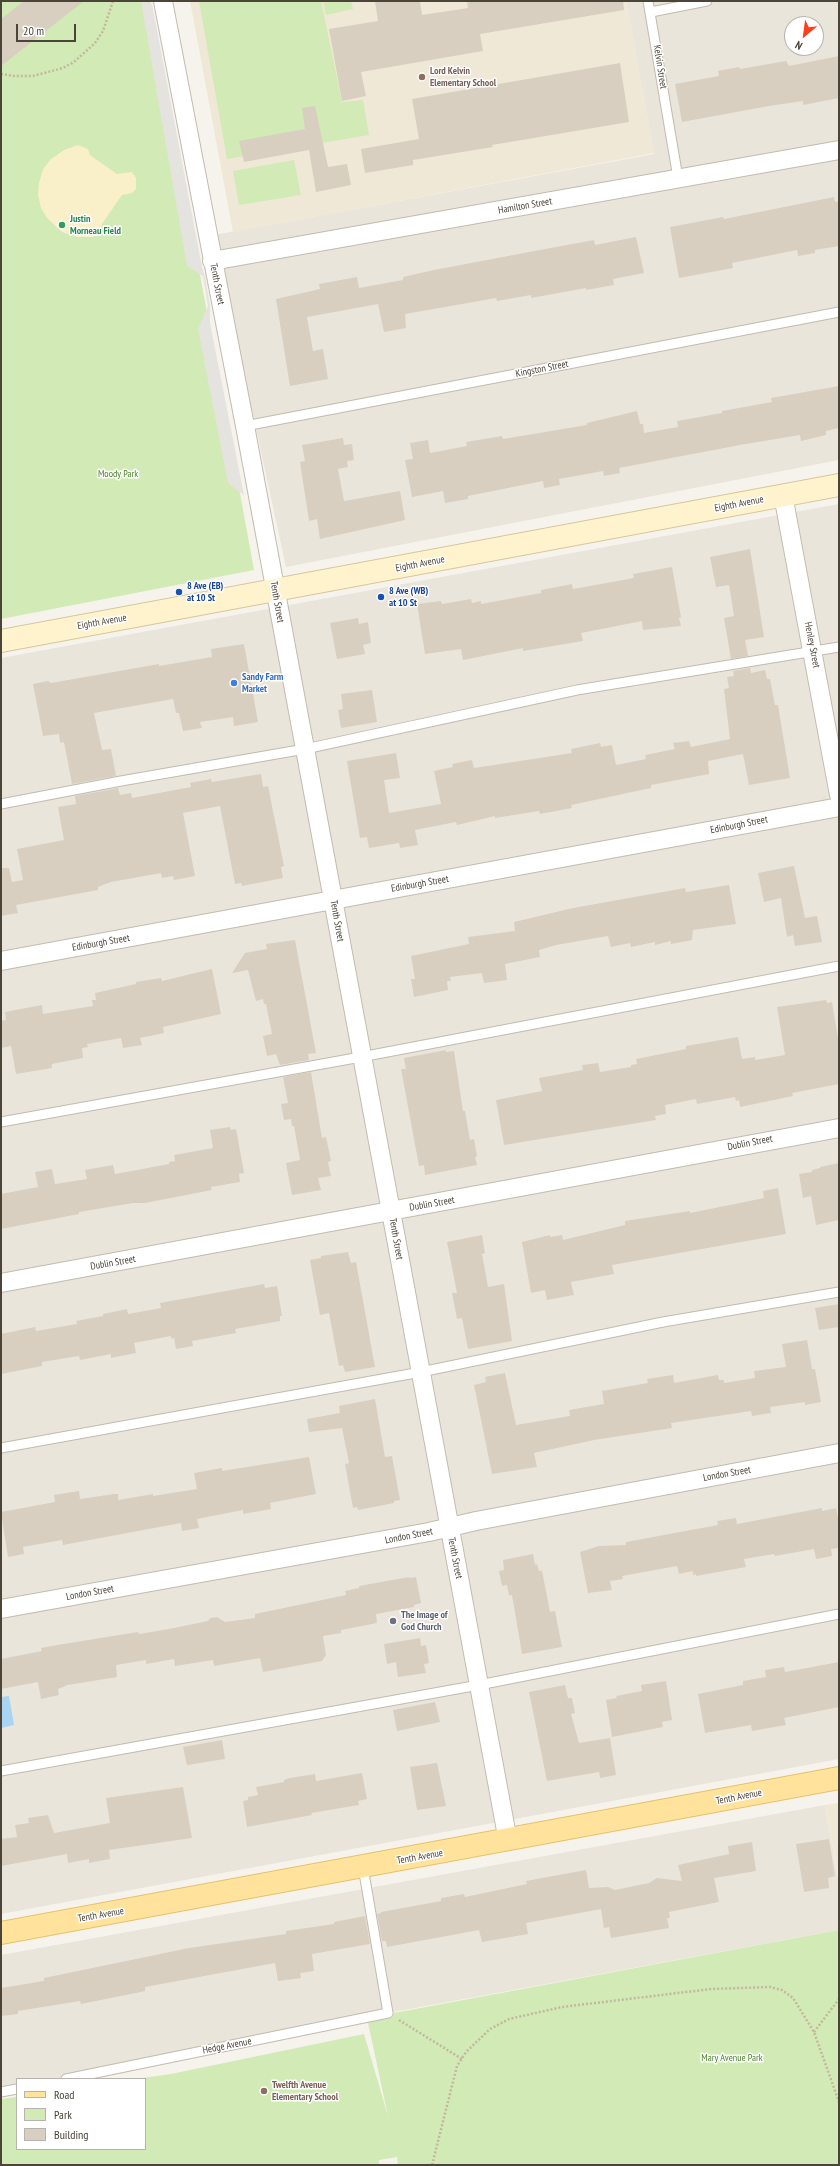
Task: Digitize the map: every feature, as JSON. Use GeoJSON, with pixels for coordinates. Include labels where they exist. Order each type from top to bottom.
{"type":"FeatureCollection","features":[{"type":"Feature","properties":{"kind":"main road","name":"Tenth Avenue"},"geometry":{"type":"LineString","coordinates":[[1,1933],[839,1778]]}},
{"type":"Feature","properties":{"kind":"street","name":"Tenth Street"},"geometry":{"type":"LineString","coordinates":[[163,1],[212,261],[246,426],[361,1058],[391,1211],[508,1840]]}},
{"type":"Feature","properties":{"kind":"street","name":"Hamilton Street"},"geometry":{"type":"LineString","coordinates":[[212,261],[839,150]]}},
{"type":"Feature","properties":{"kind":"street","name":"Eighth Avenue"},"geometry":{"type":"LineString","coordinates":[[1,640],[276,591],[839,485]]}},
{"type":"Feature","properties":{"kind":"street","name":"Henley Street"},"geometry":{"type":"LineString","coordinates":[[783,495],[839,795]]}},
{"type":"Feature","properties":{"kind":"street","name":"Edinburgh Street"},"geometry":{"type":"LineString","coordinates":[[1,962],[839,807]]}},
{"type":"Feature","properties":{"kind":"street","name":"Dublin Street"},"geometry":{"type":"LineString","coordinates":[[1,1283],[539,1185],[780,1137],[839,1128]]}},
{"type":"Feature","properties":{"kind":"street","name":"London Street"},"geometry":{"type":"LineString","coordinates":[[1,1610],[839,1453]]}},
{"type":"Feature","properties":{"kind":"lane","name":"Kelvin Street"},"geometry":{"type":"LineString","coordinates":[[648,1],[678,178]]}},
{"type":"Feature","properties":{"kind":"lane"},"geometry":{"type":"LineString","coordinates":[[651,12],[707,1]]}},
{"type":"Feature","properties":{"kind":"lane","name":"Kingston Street"},"geometry":{"type":"LineString","coordinates":[[246,426],[839,312]]}},
{"type":"Feature","properties":{"kind":"lane"},"geometry":{"type":"LineString","coordinates":[[1,804],[121,781],[305,749],[577,690],[839,647]]}},
{"type":"Feature","properties":{"kind":"lane"},"geometry":{"type":"LineString","coordinates":[[1,1122],[361,1058],[839,966]]}},
{"type":"Feature","properties":{"kind":"lane"},"geometry":{"type":"LineString","coordinates":[[1,1448],[421,1372],[663,1322],[839,1292]]}},
{"type":"Feature","properties":{"kind":"lane"},"geometry":{"type":"LineString","coordinates":[[1,1770],[479,1685],[839,1614]]}},
{"type":"Feature","properties":{"kind":"lane"},"geometry":{"type":"LineString","coordinates":[[363,1867],[388,2014]]}},
{"type":"Feature","properties":{"kind":"lane","name":"Hedge Avenue"},"geometry":{"type":"LineString","coordinates":[[71,2078],[388,2014]]}},
{"type":"Feature","properties":{"kind":"lane"},"geometry":{"type":"LineString","coordinates":[[1,2092],[16,2089]]}},
{"type":"Feature","properties":{"kind":"path"},"geometry":{"type":"LineString","coordinates":[[1,74],[14,76],[49,73],[74,62],[95,43],[103,31],[113,1]]}},
{"type":"Feature","properties":{"kind":"path"},"geometry":{"type":"LineString","coordinates":[[432,2165],[457,2066],[476,2040],[490,2029],[509,2019],[562,2007],[712,1989],[770,1987],[782,1990],[793,1998],[814,2032],[839,2102]]}},
{"type":"Feature","properties":{"kind":"path"},"geometry":{"type":"LineString","coordinates":[[814,2032],[839,1999]]}},
{"type":"Feature","properties":{"kind":"path"},"geometry":{"type":"LineString","coordinates":[[388,2014],[462,2059]]}},
{"type":"Feature","properties":{"kind":"shaded area"},"geometry":{"type":"Polygon","coordinates":[[[141,1],[152,4],[205,277],[210,306],[210,323],[244,495],[228,483],[198,329],[208,306],[203,276],[187,266],[141,1]]]}},
{"type":"Feature","properties":{"kind":"shaded area","name":"Lord Kelvin Elementary School"},"geometry":{"type":"Polygon","coordinates":[[[190,1],[626,1],[654,153],[233,232],[190,1]]]}},
{"type":"Feature","properties":{"kind":"shaded area"},"geometry":{"type":"Polygon","coordinates":[[[626,1],[839,1],[839,460],[286,567],[214,235],[654,154],[626,1]]]}},
{"type":"Feature","properties":{"kind":"shaded area"},"geometry":{"type":"Polygon","coordinates":[[[839,504],[839,1759],[1,1914],[1,658],[839,504]]]}},
{"type":"Feature","properties":{"kind":"shaded area"},"geometry":{"type":"Polygon","coordinates":[[[839,1803],[839,1880],[825,1805],[839,1803]]]}},
{"type":"Feature","properties":{"kind":"shaded area"},"geometry":{"type":"Polygon","coordinates":[[[825,1805],[839,1883],[839,1930],[388,2013],[71,2078],[16,2078],[16,2089],[1,2092],[1,1955],[825,1805]]]}},
{"type":"Feature","properties":{"kind":"green space","name":"Moody Park"},"geometry":{"type":"Polygon","coordinates":[[[1,1],[150,1],[254,570],[1,619],[1,1]]]}},
{"type":"Feature","properties":{"kind":"green space"},"geometry":{"type":"Polygon","coordinates":[[[199,1],[321,1],[342,102],[363,100],[369,135],[227,159],[199,1]]]}},
{"type":"Feature","properties":{"kind":"green space"},"geometry":{"type":"Polygon","coordinates":[[[323,1],[351,1],[353,9],[326,15],[323,1]]]}},
{"type":"Feature","properties":{"kind":"green space"},"geometry":{"type":"Polygon","coordinates":[[[294,160],[301,195],[239,205],[233,171],[294,160]]]}},
{"type":"Feature","properties":{"kind":"green space","name":"Mary Avenue Park"},"geometry":{"type":"Polygon","coordinates":[[[839,1930],[839,2165],[398,2165],[397,2157],[379,2160],[379,2165],[1,2165],[1,2099],[16,2097],[16,2150],[146,2150],[146,2078],[142,2078],[171,2074],[364,2034],[388,2116],[367,2018],[839,1930]]]}},
{"type":"Feature","properties":{"kind":"sand"},"geometry":{"type":"Polygon","coordinates":[[[78,145],[88,149],[90,155],[117,174],[132,172],[136,178],[136,189],[132,193],[122,195],[102,224],[100,235],[92,237],[78,237],[62,232],[47,218],[41,208],[38,195],[39,183],[43,169],[51,159],[64,150],[78,145]]]}},
{"type":"Feature","properties":{"kind":"water"},"geometry":{"type":"Polygon","coordinates":[[[9,1696],[14,1725],[1,1728],[1,1697],[9,1696]]]}},
{"type":"Feature","properties":{"kind":"building"},"geometry":{"type":"Polygon","coordinates":[[[24,1],[84,1],[1,66],[1,19],[24,1]]]}},
{"type":"Feature","properties":{"kind":"building"},"geometry":{"type":"Polygon","coordinates":[[[375,1],[420,1],[422,15],[468,8],[467,1],[623,1],[624,10],[480,34],[483,51],[361,72],[366,96],[342,101],[329,29],[378,21],[375,1]]]}},
{"type":"Feature","properties":{"kind":"building"},"geometry":{"type":"Polygon","coordinates":[[[839,56],[839,98],[803,105],[803,101],[769,106],[682,122],[675,84],[719,76],[718,71],[739,67],[740,69],[786,61],[789,66],[839,56]]]}},
{"type":"Feature","properties":{"kind":"building"},"geometry":{"type":"Polygon","coordinates":[[[620,63],[629,122],[413,160],[413,165],[365,173],[361,149],[419,139],[412,99],[620,63]]]}},
{"type":"Feature","properties":{"kind":"building"},"geometry":{"type":"Polygon","coordinates":[[[315,106],[328,167],[347,164],[351,185],[316,192],[309,150],[244,162],[239,141],[305,129],[302,108],[315,106]]]}},
{"type":"Feature","properties":{"kind":"building"},"geometry":{"type":"Polygon","coordinates":[[[834,197],[835,202],[839,201],[839,246],[815,250],[815,253],[798,256],[797,250],[732,263],[733,268],[679,278],[670,227],[723,217],[724,219],[834,197]]]}},
{"type":"Feature","properties":{"kind":"building"},"geometry":{"type":"Polygon","coordinates":[[[636,237],[644,273],[613,279],[614,285],[586,290],[586,288],[531,298],[531,295],[497,301],[496,298],[405,314],[406,328],[384,332],[378,304],[307,317],[313,351],[323,349],[328,379],[290,386],[276,299],[320,289],[319,284],[357,277],[359,288],[403,280],[403,277],[434,270],[545,249],[594,240],[595,245],[636,237]]]}},
{"type":"Feature","properties":{"kind":"building"},"geometry":{"type":"Polygon","coordinates":[[[839,386],[839,428],[826,431],[826,435],[801,441],[800,435],[740,445],[619,468],[620,473],[604,476],[603,471],[559,479],[560,485],[544,488],[543,481],[468,496],[468,499],[445,503],[443,491],[412,497],[405,460],[413,459],[410,443],[428,440],[430,453],[467,446],[466,442],[502,436],[503,439],[587,425],[587,423],[637,411],[640,424],[643,424],[644,433],[678,427],[677,421],[772,402],[771,398],[839,386]]]}},
{"type":"Feature","properties":{"kind":"building"},"geometry":{"type":"Polygon","coordinates":[[[343,438],[344,445],[352,444],[354,460],[347,461],[348,467],[338,469],[344,501],[400,491],[405,520],[320,539],[317,519],[309,521],[300,462],[305,461],[302,445],[343,438]]]}},
{"type":"Feature","properties":{"kind":"building"},"geometry":{"type":"Polygon","coordinates":[[[750,549],[764,637],[745,640],[748,656],[731,659],[724,618],[734,616],[729,585],[716,587],[710,557],[750,549]]]}},
{"type":"Feature","properties":{"kind":"building"},"geometry":{"type":"Polygon","coordinates":[[[672,567],[681,617],[679,618],[681,626],[643,630],[642,621],[581,633],[583,641],[523,651],[523,648],[463,660],[461,649],[425,654],[417,604],[441,601],[442,604],[471,599],[472,603],[481,601],[481,604],[541,593],[541,590],[572,584],[573,589],[634,578],[633,574],[672,567]]]}},
{"type":"Feature","properties":{"kind":"building"},"geometry":{"type":"Polygon","coordinates":[[[358,618],[359,624],[368,622],[371,643],[363,645],[365,654],[337,659],[330,623],[358,618]]]}},
{"type":"Feature","properties":{"kind":"building"},"geometry":{"type":"Polygon","coordinates":[[[244,644],[258,722],[234,726],[233,717],[200,722],[202,728],[183,731],[179,713],[176,713],[173,699],[94,713],[102,750],[111,749],[116,776],[72,784],[64,742],[60,743],[59,734],[43,736],[33,684],[48,681],[51,683],[159,664],[159,666],[212,657],[211,649],[244,644]]]}},
{"type":"Feature","properties":{"kind":"building"},"geometry":{"type":"Polygon","coordinates":[[[750,668],[751,673],[765,670],[767,679],[770,679],[775,705],[778,705],[790,778],[749,785],[743,754],[708,761],[709,774],[651,785],[651,788],[571,805],[572,808],[540,814],[539,811],[495,818],[495,816],[457,825],[456,822],[415,830],[418,845],[400,848],[399,843],[369,848],[367,837],[360,838],[347,761],[396,753],[400,778],[384,780],[389,813],[441,804],[434,771],[453,767],[452,764],[472,760],[474,768],[572,753],[571,749],[600,743],[601,747],[612,745],[616,765],[646,759],[645,755],[675,749],[673,743],[689,741],[691,747],[730,739],[724,689],[729,688],[727,677],[734,676],[733,671],[750,668]]]}},
{"type":"Feature","properties":{"kind":"building"},"geometry":{"type":"Polygon","coordinates":[[[372,690],[377,722],[341,728],[338,710],[343,709],[341,694],[372,690]]]}},
{"type":"Feature","properties":{"kind":"building"},"geometry":{"type":"Polygon","coordinates":[[[261,774],[263,787],[268,786],[284,866],[281,867],[283,878],[242,886],[241,883],[235,884],[220,806],[183,813],[195,876],[174,880],[173,876],[162,878],[161,873],[111,882],[98,887],[98,890],[16,905],[18,913],[1,916],[1,868],[9,868],[12,882],[23,880],[17,849],[64,840],[58,807],[76,804],[75,796],[118,788],[120,795],[131,793],[132,798],[191,787],[190,783],[211,779],[212,782],[261,774]]]}},
{"type":"Feature","properties":{"kind":"building"},"geometry":{"type":"Polygon","coordinates":[[[794,866],[805,918],[817,916],[822,942],[795,946],[793,935],[787,937],[781,898],[764,902],[758,873],[794,866]]]}},
{"type":"Feature","properties":{"kind":"building"},"geometry":{"type":"Polygon","coordinates":[[[729,885],[736,924],[693,930],[692,940],[671,944],[671,941],[655,945],[655,942],[631,947],[630,943],[611,947],[608,936],[556,945],[539,950],[540,957],[505,964],[507,980],[484,983],[482,973],[450,977],[451,981],[447,981],[448,990],[414,997],[411,979],[415,979],[411,956],[469,944],[468,937],[515,931],[514,922],[573,908],[685,888],[686,892],[729,885]]]}},
{"type":"Feature","properties":{"kind":"building"},"geometry":{"type":"Polygon","coordinates":[[[295,940],[316,1053],[308,1054],[309,1060],[280,1065],[276,1054],[267,1056],[263,1036],[272,1034],[266,1004],[264,1004],[263,999],[256,1001],[248,970],[232,973],[245,953],[267,949],[266,944],[295,940]]]}},
{"type":"Feature","properties":{"kind":"building"},"geometry":{"type":"Polygon","coordinates":[[[212,969],[221,1014],[163,1027],[164,1033],[140,1038],[142,1045],[123,1048],[121,1038],[87,1044],[88,1047],[82,1048],[83,1058],[52,1064],[52,1068],[16,1074],[11,1046],[1,1048],[1,1021],[6,1020],[5,1012],[42,1005],[43,1014],[93,1006],[92,1000],[96,1000],[95,993],[136,984],[136,982],[161,978],[162,981],[212,969]]]}},
{"type":"Feature","properties":{"kind":"building"},"geometry":{"type":"Polygon","coordinates":[[[826,1000],[827,1003],[832,1002],[839,1045],[839,1084],[792,1093],[793,1096],[740,1107],[739,1100],[736,1101],[735,1097],[697,1104],[696,1099],[665,1105],[666,1114],[655,1116],[656,1120],[504,1145],[496,1100],[542,1091],[539,1078],[583,1070],[582,1065],[598,1063],[600,1072],[631,1067],[631,1065],[637,1064],[636,1059],[686,1049],[686,1046],[738,1037],[742,1059],[755,1057],[755,1060],[785,1055],[777,1007],[826,1000]]]}},
{"type":"Feature","properties":{"kind":"building"},"geometry":{"type":"Polygon","coordinates":[[[446,1050],[446,1052],[454,1051],[463,1111],[465,1111],[470,1140],[474,1139],[477,1165],[425,1175],[424,1165],[419,1166],[401,1069],[406,1069],[404,1058],[446,1050]]]}},
{"type":"Feature","properties":{"kind":"building"},"geometry":{"type":"Polygon","coordinates":[[[311,1072],[322,1138],[326,1137],[331,1161],[328,1162],[331,1176],[318,1178],[321,1190],[292,1195],[286,1163],[300,1160],[294,1126],[292,1126],[291,1119],[284,1120],[281,1104],[288,1103],[283,1077],[311,1072]]]}},
{"type":"Feature","properties":{"kind":"building"},"geometry":{"type":"Polygon","coordinates":[[[230,1127],[231,1130],[236,1129],[244,1173],[239,1174],[240,1182],[211,1187],[212,1190],[145,1203],[133,1203],[79,1212],[79,1214],[1,1229],[1,1194],[38,1187],[35,1172],[52,1169],[55,1184],[87,1179],[85,1170],[113,1165],[115,1174],[169,1164],[169,1162],[175,1161],[174,1155],[213,1148],[210,1130],[230,1127]]]}},
{"type":"Feature","properties":{"kind":"building"},"geometry":{"type":"Polygon","coordinates":[[[839,1163],[839,1220],[816,1225],[811,1196],[803,1198],[799,1174],[812,1172],[812,1170],[820,1167],[839,1163]]]}},
{"type":"Feature","properties":{"kind":"building"},"geometry":{"type":"Polygon","coordinates":[[[778,1188],[786,1234],[612,1265],[614,1274],[571,1282],[574,1295],[547,1300],[545,1290],[531,1293],[522,1242],[550,1235],[550,1237],[562,1235],[563,1240],[625,1225],[625,1221],[690,1211],[690,1213],[764,1198],[763,1191],[778,1188]]]}},
{"type":"Feature","properties":{"kind":"building"},"geometry":{"type":"Polygon","coordinates":[[[482,1235],[485,1253],[482,1254],[488,1287],[504,1284],[512,1341],[468,1349],[462,1318],[457,1319],[452,1293],[457,1293],[447,1242],[482,1235]]]}},
{"type":"Feature","properties":{"kind":"building"},"geometry":{"type":"Polygon","coordinates":[[[348,1252],[351,1263],[356,1262],[375,1367],[345,1372],[343,1365],[339,1366],[329,1313],[320,1315],[310,1260],[321,1258],[321,1256],[348,1252]]]}},
{"type":"Feature","properties":{"kind":"building"},"geometry":{"type":"Polygon","coordinates":[[[264,1284],[265,1288],[277,1286],[282,1316],[280,1316],[280,1321],[235,1329],[236,1333],[192,1341],[193,1346],[176,1349],[174,1338],[171,1339],[171,1336],[134,1343],[136,1353],[111,1358],[111,1354],[80,1360],[79,1356],[42,1362],[42,1366],[1,1374],[1,1334],[35,1327],[36,1331],[77,1324],[76,1321],[103,1316],[103,1314],[127,1309],[128,1314],[161,1308],[160,1303],[264,1284]]]}},
{"type":"Feature","properties":{"kind":"building"},"geometry":{"type":"Polygon","coordinates":[[[839,1304],[839,1327],[819,1330],[815,1308],[839,1304]]]}},
{"type":"Feature","properties":{"kind":"building"},"geometry":{"type":"Polygon","coordinates":[[[807,1340],[812,1369],[815,1369],[821,1402],[805,1405],[805,1402],[770,1407],[771,1413],[752,1416],[751,1411],[671,1423],[672,1428],[594,1440],[534,1453],[537,1467],[492,1474],[474,1385],[486,1382],[485,1377],[505,1373],[516,1425],[570,1416],[569,1410],[604,1404],[602,1391],[648,1383],[647,1379],[673,1375],[674,1383],[718,1375],[719,1380],[724,1380],[724,1383],[755,1378],[754,1371],[786,1367],[782,1344],[807,1340]]]}},
{"type":"Feature","properties":{"kind":"building"},"geometry":{"type":"Polygon","coordinates":[[[375,1399],[385,1457],[392,1456],[400,1500],[394,1501],[394,1503],[358,1510],[357,1507],[353,1508],[345,1464],[349,1463],[342,1428],[309,1432],[307,1419],[340,1413],[339,1406],[375,1399]]]}},
{"type":"Feature","properties":{"kind":"building"},"geometry":{"type":"Polygon","coordinates":[[[309,1457],[316,1494],[270,1503],[271,1509],[243,1514],[243,1510],[197,1519],[199,1528],[182,1531],[181,1523],[63,1545],[62,1540],[23,1547],[24,1554],[8,1557],[1,1512],[55,1502],[54,1495],[79,1491],[80,1499],[118,1494],[118,1500],[197,1489],[194,1473],[222,1468],[222,1471],[309,1457]]]}},
{"type":"Feature","properties":{"kind":"building"},"geometry":{"type":"Polygon","coordinates":[[[822,1508],[822,1511],[836,1508],[839,1523],[839,1548],[831,1549],[832,1556],[816,1559],[814,1549],[775,1556],[774,1554],[744,1559],[746,1567],[696,1576],[696,1574],[693,1575],[693,1571],[679,1574],[677,1566],[622,1576],[623,1579],[610,1581],[612,1590],[588,1593],[580,1552],[599,1546],[626,1545],[626,1542],[718,1525],[717,1521],[736,1518],[737,1524],[822,1508]]]}},
{"type":"Feature","properties":{"kind":"building"},"geometry":{"type":"Polygon","coordinates":[[[533,1554],[535,1565],[537,1564],[539,1571],[542,1571],[550,1612],[555,1611],[562,1647],[522,1654],[512,1595],[509,1595],[507,1585],[502,1586],[499,1571],[504,1570],[503,1560],[533,1554]]]}},
{"type":"Feature","properties":{"kind":"building"},"geometry":{"type":"Polygon","coordinates":[[[416,1577],[421,1603],[414,1605],[414,1607],[376,1614],[377,1623],[341,1630],[341,1633],[323,1636],[326,1655],[322,1661],[263,1672],[260,1658],[214,1666],[213,1660],[175,1666],[174,1659],[146,1664],[146,1660],[116,1665],[117,1677],[68,1685],[58,1689],[59,1695],[41,1699],[38,1682],[1,1689],[1,1659],[42,1651],[41,1648],[138,1632],[139,1634],[169,1629],[208,1621],[210,1618],[217,1617],[225,1622],[255,1618],[255,1614],[346,1595],[345,1591],[359,1588],[359,1586],[416,1577]]]}},
{"type":"Feature","properties":{"kind":"building"},"geometry":{"type":"Polygon","coordinates":[[[420,1638],[421,1646],[426,1645],[429,1663],[424,1664],[426,1673],[398,1677],[396,1662],[387,1664],[384,1644],[420,1638]]]}},
{"type":"Feature","properties":{"kind":"building"},"geometry":{"type":"Polygon","coordinates":[[[839,1662],[839,1707],[784,1718],[786,1725],[752,1731],[751,1725],[705,1733],[698,1694],[743,1685],[743,1681],[766,1677],[765,1670],[784,1667],[785,1672],[839,1662]]]}},
{"type":"Feature","properties":{"kind":"building"},"geometry":{"type":"Polygon","coordinates":[[[666,1681],[672,1720],[662,1722],[663,1727],[612,1737],[606,1700],[617,1698],[616,1696],[642,1691],[641,1685],[666,1681]]]}},
{"type":"Feature","properties":{"kind":"building"},"geometry":{"type":"Polygon","coordinates":[[[565,1685],[568,1698],[572,1698],[575,1713],[571,1714],[579,1743],[610,1738],[616,1775],[600,1778],[599,1772],[547,1781],[529,1692],[565,1685]]]}},
{"type":"Feature","properties":{"kind":"building"},"geometry":{"type":"Polygon","coordinates":[[[435,1702],[440,1722],[397,1731],[393,1710],[435,1702]]]}},
{"type":"Feature","properties":{"kind":"building"},"geometry":{"type":"Polygon","coordinates":[[[222,1740],[225,1759],[187,1765],[183,1747],[222,1740]]]}},
{"type":"Feature","properties":{"kind":"building"},"geometry":{"type":"Polygon","coordinates":[[[437,1763],[446,1806],[417,1810],[410,1767],[437,1763]]]}},
{"type":"Feature","properties":{"kind":"building"},"geometry":{"type":"Polygon","coordinates":[[[362,1773],[367,1799],[358,1801],[359,1805],[311,1813],[312,1815],[247,1827],[243,1801],[248,1800],[248,1797],[258,1795],[256,1787],[284,1782],[284,1780],[290,1778],[315,1774],[316,1781],[362,1773]]]}},
{"type":"Feature","properties":{"kind":"building"},"geometry":{"type":"Polygon","coordinates":[[[183,1787],[192,1838],[109,1850],[110,1859],[89,1863],[89,1859],[68,1863],[67,1854],[1,1866],[1,1839],[17,1837],[15,1825],[29,1823],[28,1818],[48,1815],[54,1833],[110,1823],[106,1798],[183,1787]]]}},
{"type":"Feature","properties":{"kind":"building"},"geometry":{"type":"Polygon","coordinates":[[[829,1839],[835,1876],[828,1878],[829,1888],[804,1892],[796,1844],[829,1839]]]}},
{"type":"Feature","properties":{"kind":"building"},"geometry":{"type":"Polygon","coordinates":[[[752,1842],[756,1871],[714,1878],[719,1902],[669,1912],[670,1918],[667,1918],[669,1928],[611,1938],[609,1927],[604,1928],[601,1909],[526,1923],[528,1934],[482,1942],[479,1930],[387,1947],[386,1941],[382,1941],[377,1914],[381,1912],[441,1901],[441,1898],[464,1894],[465,1897],[527,1884],[526,1881],[586,1870],[589,1888],[608,1887],[615,1890],[649,1883],[657,1878],[682,1881],[678,1865],[729,1854],[728,1846],[752,1842]]]}},
{"type":"Feature","properties":{"kind":"building"},"geometry":{"type":"Polygon","coordinates":[[[365,1916],[370,1944],[312,1954],[314,1971],[300,1973],[301,1978],[278,1981],[275,1963],[145,1987],[145,1991],[81,2004],[80,2001],[18,2011],[18,2014],[1,2016],[1,1988],[44,1981],[44,1978],[189,1948],[286,1934],[286,1931],[334,1924],[334,1922],[365,1916]]]}},
{"type":"Feature","properties":{"kind":"place","name":"Lord Kelvin Elementary School"},"geometry":{"type":"Point","coordinates":[422,77]}},
{"type":"Feature","properties":{"kind":"place","name":"Justin Morneau Field"},"geometry":{"type":"Point","coordinates":[62,225]}},
{"type":"Feature","properties":{"kind":"place","name":"8 Ave (EB) at 10 St"},"geometry":{"type":"Point","coordinates":[179,592]}},
{"type":"Feature","properties":{"kind":"place","name":"8 Ave (WB) at 10 St"},"geometry":{"type":"Point","coordinates":[381,597]}},
{"type":"Feature","properties":{"kind":"place","name":"Sandy Farm Market"},"geometry":{"type":"Point","coordinates":[234,683]}},
{"type":"Feature","properties":{"kind":"place","name":"The Image of God Church"},"geometry":{"type":"Point","coordinates":[393,1621]}},
{"type":"Feature","properties":{"kind":"place","name":"Twelfth Avenue Elementary School"},"geometry":{"type":"Point","coordinates":[264,2091]}}]}
